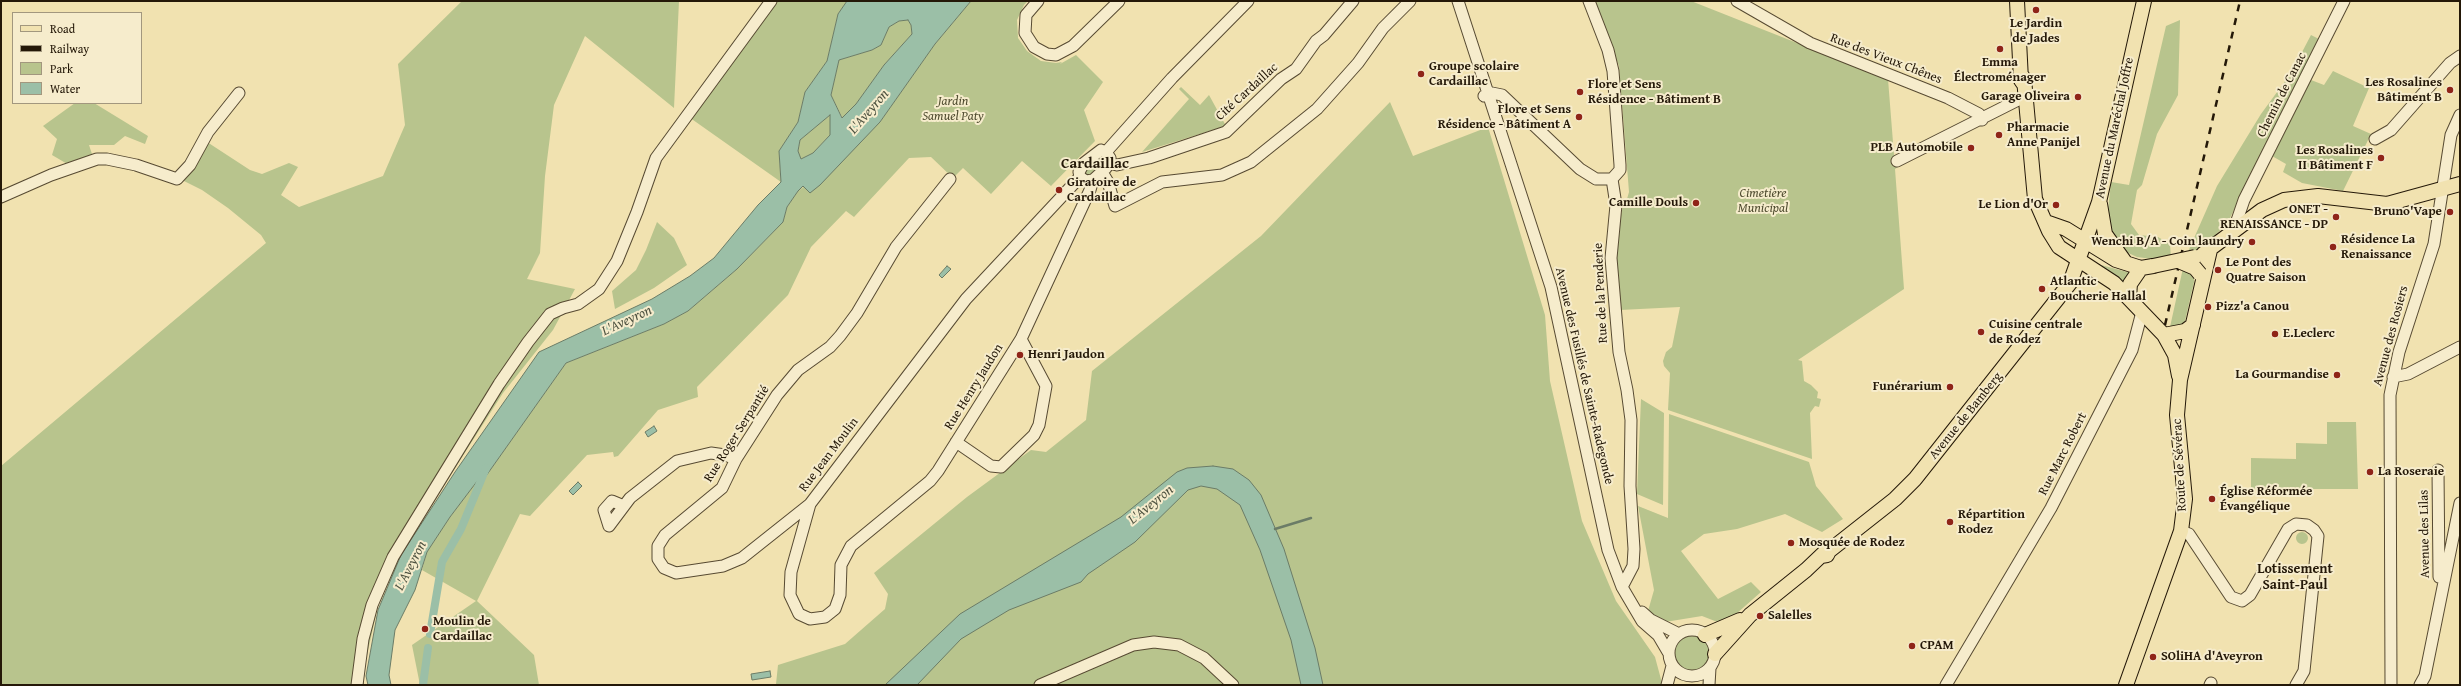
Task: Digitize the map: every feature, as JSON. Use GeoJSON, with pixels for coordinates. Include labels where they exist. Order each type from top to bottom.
{"type":"FeatureCollection","features":[{"type":"Feature","properties":{"kind":"main road"},"geometry":{"type":"LineString","coordinates":[[2017,1],[2023,85],[2035,199],[2059,247],[2072,280]]}},
{"type":"Feature","properties":{"kind":"main road","name":"Avenue du Maréchal Joffre"},"geometry":{"type":"LineString","coordinates":[[2087,255],[2144,1]]}},
{"type":"Feature","properties":{"kind":"main road"},"geometry":{"type":"LineString","coordinates":[[2059,247],[2087,255],[2146,267],[2181,262],[2210,250],[2250,219],[2273,204],[2295,197],[2318,196],[2387,204],[2460,184]]}},
{"type":"Feature","properties":{"kind":"main road"},"geometry":{"type":"LineString","coordinates":[[2048,227],[2066,229],[2084,223],[2099,202]]}},
{"type":"Feature","properties":{"kind":"main road"},"geometry":{"type":"LineString","coordinates":[[2099,202],[2105,234],[2121,261]]}},
{"type":"Feature","properties":{"kind":"main road"},"geometry":{"type":"LineString","coordinates":[[2048,227],[2087,255]]}},
{"type":"Feature","properties":{"kind":"main road"},"geometry":{"type":"LineString","coordinates":[[2066,229],[2087,255],[2164,335],[2175,355],[2180,380]]}},
{"type":"Feature","properties":{"kind":"main road"},"geometry":{"type":"LineString","coordinates":[[2087,255],[2105,234]]}},
{"type":"Feature","properties":{"kind":"main road","name":"Route de Sévérac"},"geometry":{"type":"LineString","coordinates":[[2126,681],[2181,531],[2185,498],[2177,415],[2180,380],[2189,328],[2201,277],[2210,250]]}},
{"type":"Feature","properties":{"kind":"main road","name":"Avenue de Bamberg"},"geometry":{"type":"LineString","coordinates":[[1715,654],[1750,615],[1895,499],[1915,479],[2072,280],[2087,255]]}},
{"type":"Feature","properties":{"kind":"main road"},"geometry":{"type":"LineString","coordinates":[[2181,262],[2195,268],[2201,277]]}},
{"type":"Feature","properties":{"kind":"main road"},"geometry":{"type":"LineString","coordinates":[[2129,297],[2130,284],[2146,267]]}},
{"type":"Feature","properties":{"kind":"main road"},"geometry":{"type":"LineString","coordinates":[[2164,335],[2189,328]]}},
{"type":"Feature","properties":{"kind":"main road","name":"Avenue de Bamberg"},"geometry":{"type":"LineString","coordinates":[[1705,635],[1750,615]]}},
{"type":"Feature","properties":{"kind":"street"},"geometry":{"type":"LineString","coordinates":[[357,685],[363,639],[372,604],[392,557],[499,384],[528,342],[550,314],[562,308],[578,304],[598,289],[617,261],[637,212],[656,158],[771,1]]}},
{"type":"Feature","properties":{"kind":"street"},"geometry":{"type":"LineString","coordinates":[[1038,1],[1026,16],[1025,32],[1034,47],[1047,54],[1056,55],[1074,46],[1119,1]]}},
{"type":"Feature","properties":{"kind":"street"},"geometry":{"type":"LineString","coordinates":[[1080,177],[1086,181],[1093,180],[1102,172],[1109,163],[1110,158],[1106,152],[1172,78],[1248,1]]}},
{"type":"Feature","properties":{"kind":"street","name":"Cité Cardaillac"},"geometry":{"type":"LineString","coordinates":[[1109,163],[1117,165],[1149,158],[1226,132],[1280,79],[1296,69],[1316,41],[1324,35],[1353,1]]}},
{"type":"Feature","properties":{"kind":"street"},"geometry":{"type":"LineString","coordinates":[[1102,172],[1108,182],[1115,206],[1162,182],[1222,175],[1251,162],[1317,109],[1362,57],[1383,28],[1410,1]]}},
{"type":"Feature","properties":{"kind":"street","name":"Avenue des Fusillés de Sainte-Radegonde"},"geometry":{"type":"LineString","coordinates":[[1454,1],[1487,95],[1498,118],[1499,130],[1551,287],[1608,550],[1622,587],[1634,605],[1642,621],[1658,635],[1668,652]]}},
{"type":"Feature","properties":{"kind":"street","name":"Avenue des Fusillés de Sainte-Radegonde"},"geometry":{"type":"LineString","coordinates":[[1458,1],[1477,66]]}},
{"type":"Feature","properties":{"kind":"street"},"geometry":{"type":"LineString","coordinates":[[1487,95],[1502,95],[1580,169],[1596,179],[1612,179],[1620,170],[1613,71],[1608,50],[1589,1]]}},
{"type":"Feature","properties":{"kind":"street","name":"Rue des Vieux Chênes"},"geometry":{"type":"LineString","coordinates":[[1737,1],[1810,43],[1948,98],[1980,114],[1982,120]]}},
{"type":"Feature","properties":{"kind":"street","name":"Chemin de Canac"},"geometry":{"type":"LineString","coordinates":[[2233,232],[2244,200],[2344,1]]}},
{"type":"Feature","properties":{"kind":"street"},"geometry":{"type":"LineString","coordinates":[[2375,139],[2391,130],[2450,63],[2460,56]]}},
{"type":"Feature","properties":{"kind":"street"},"geometry":{"type":"LineString","coordinates":[[1897,161],[1982,120],[2023,85]]}},
{"type":"Feature","properties":{"kind":"street"},"geometry":{"type":"LineString","coordinates":[[1,197],[51,175],[97,159],[107,158],[136,165],[177,179],[190,165],[208,132],[239,93]]}},
{"type":"Feature","properties":{"kind":"street","name":"Avenue des Rosiers"},"geometry":{"type":"LineString","coordinates":[[2392,685],[2389,463],[2390,395],[2393,377],[2424,270],[2434,244],[2451,135],[2460,115]]}},
{"type":"Feature","properties":{"kind":"street","name":"Rue Jean Moulin"},"geometry":{"type":"LineString","coordinates":[[956,442],[930,481],[851,546],[841,566],[840,596],[835,609],[825,617],[810,619],[799,614],[790,595],[791,572],[810,504],[966,299],[1080,177],[1079,172],[1084,163],[1101,150],[1106,152]]}},
{"type":"Feature","properties":{"kind":"street","name":"Rue Roger Serpantié"},"geometry":{"type":"LineString","coordinates":[[810,504],[742,558],[723,566],[676,573],[664,568],[658,559],[658,546],[665,534],[710,500],[722,488],[736,459],[777,395],[798,370],[830,347],[857,313],[896,247],[950,179]]}},
{"type":"Feature","properties":{"kind":"street","name":"Rue de la Penderie"},"geometry":{"type":"LineString","coordinates":[[1612,179],[1615,195],[1611,258],[1612,289],[1619,352],[1628,390],[1630,420],[1630,486],[1634,534],[1633,566],[1622,587]]}},
{"type":"Feature","properties":{"kind":"street","name":"Rue Henry Jaudon"},"geometry":{"type":"LineString","coordinates":[[1021,339],[1046,386],[1039,425],[1034,435],[1001,467],[991,466],[956,442],[1021,339],[1087,197],[1093,180]]}},
{"type":"Feature","properties":{"kind":"street"},"geometry":{"type":"LineString","coordinates":[[2244,200],[2250,219]]}},
{"type":"Feature","properties":{"kind":"street","name":"Rue Marc Robert"},"geometry":{"type":"LineString","coordinates":[[1946,685],[2051,508],[2132,350],[2144,314]]}},
{"type":"Feature","properties":{"kind":"street"},"geometry":{"type":"LineString","coordinates":[[2393,377],[2408,374],[2460,347]]}},
{"type":"Feature","properties":{"kind":"street"},"geometry":{"type":"LineString","coordinates":[[624,506],[630,498],[677,461],[711,453],[736,459]]}},
{"type":"Feature","properties":{"kind":"street","name":"Avenue des Lilas"},"geometry":{"type":"LineString","coordinates":[[2438,470],[2440,598]]}},
{"type":"Feature","properties":{"kind":"street","name":"Avenue des Lilas"},"geometry":{"type":"LineString","coordinates":[[2420,685],[2425,676],[2459,510]]}},
{"type":"Feature","properties":{"kind":"street"},"geometry":{"type":"LineString","coordinates":[[2181,531],[2189,534],[2228,593],[2235,600],[2247,599],[2288,529],[2296,524],[2307,525],[2314,530],[2318,536],[2304,671],[2296,685]]}},
{"type":"Feature","properties":{"kind":"street","name":"Avenue des Fusillés de Sainte-Radegonde"},"geometry":{"type":"LineString","coordinates":[[1634,605],[1651,620],[1679,634]]}},
{"type":"Feature","properties":{"kind":"street"},"geometry":{"type":"LineString","coordinates":[[1667,685],[1672,666],[1668,652],[1674,638],[1679,634],[1692,630],[1705,635],[1714,647],[1715,654],[1710,668],[1709,685]]}},
{"type":"Feature","properties":{"kind":"street"},"geometry":{"type":"LineString","coordinates":[[1040,685],[1133,645],[1154,642],[1179,645],[1204,658],[1233,685]]}},
{"type":"Feature","properties":{"kind":"street"},"geometry":{"type":"LineString","coordinates":[[1672,666],[1695,679]]}},
{"type":"Feature","properties":{"kind":"street"},"geometry":{"type":"LineString","coordinates":[[1671,685],[1695,679],[1710,668]]}},
{"type":"Feature","properties":{"kind":"green space"},"geometry":{"type":"Polygon","coordinates":[[[462,1],[679,1],[674,108],[585,36],[554,105],[545,176],[540,253],[527,279],[575,289],[553,330],[503,393],[407,543],[378,606],[363,673],[364,685],[1,685],[1,466],[266,243],[261,235],[228,208],[202,190],[180,179],[204,140],[250,170],[262,174],[289,163],[298,167],[281,195],[299,207],[383,176],[405,125],[398,64],[462,1]]]}},
{"type":"Feature","properties":{"kind":"green space"},"geometry":{"type":"Polygon","coordinates":[[[771,1],[847,1],[838,14],[827,61],[805,92],[798,122],[779,151],[781,182],[686,115],[771,1]]]}},
{"type":"Feature","properties":{"kind":"green space","name":"Jardin Samuel Paty"},"geometry":{"type":"Polygon","coordinates":[[[971,1],[1028,1],[1024,5],[1017,20],[1018,38],[1027,51],[1041,61],[1056,63],[1062,62],[1060,64],[1076,55],[1103,82],[1084,110],[1095,141],[1051,186],[1022,161],[991,194],[963,168],[953,178],[931,157],[909,158],[854,217],[846,211],[811,247],[788,295],[697,387],[698,397],[658,410],[618,456],[614,457],[613,452],[587,455],[530,516],[520,514],[477,601],[534,655],[539,685],[420,685],[412,645],[476,601],[422,570],[427,552],[450,517],[478,480],[486,476],[566,363],[664,324],[688,311],[737,269],[783,222],[787,207],[798,191],[850,151],[880,122],[935,44],[971,1]]]}},
{"type":"Feature","properties":{"kind":"green space","name":"Cimetière Municipal"},"geometry":{"type":"Polygon","coordinates":[[[1593,1],[1691,1],[1888,79],[1894,155],[1897,157],[1898,167],[1895,169],[1904,289],[1798,360],[1802,361],[1804,381],[1818,392],[1817,398],[1821,399],[1819,407],[1815,406],[1810,413],[1812,459],[1668,410],[1670,373],[1664,366],[1663,361],[1666,352],[1672,347],[1680,307],[1620,310],[1615,243],[1624,201],[1627,199],[1629,192],[1619,66],[1593,1]]]}},
{"type":"Feature","properties":{"kind":"green space"},"geometry":{"type":"Polygon","coordinates":[[[908,20],[911,25],[912,34],[884,65],[856,104],[843,119],[831,95],[839,60],[872,50],[881,45],[889,27],[899,21],[908,20]]]}},
{"type":"Feature","properties":{"kind":"green space"},"geometry":{"type":"Polygon","coordinates":[[[2180,20],[2178,95],[2157,134],[2142,185],[2137,190],[2131,224],[2139,235],[2158,237],[2170,244],[2171,258],[2159,260],[2137,257],[2126,252],[2111,232],[2107,219],[2111,182],[2129,185],[2166,26],[2180,20]]]}},
{"type":"Feature","properties":{"kind":"green space"},"geometry":{"type":"Polygon","coordinates":[[[2311,35],[2319,39],[2227,224],[2197,252],[2187,254],[2217,186],[2261,114],[2291,73],[2311,35]]]}},
{"type":"Feature","properties":{"kind":"green space"},"geometry":{"type":"Polygon","coordinates":[[[2333,71],[2369,88],[2353,126],[2371,134],[2343,191],[2302,183],[2283,172],[2286,164],[2272,156],[2311,80],[2324,85],[2333,71]]]}},
{"type":"Feature","properties":{"kind":"green space"},"geometry":{"type":"Polygon","coordinates":[[[1181,87],[1200,105],[1209,95],[1226,126],[1142,152],[1189,99],[1179,89],[1181,87]]]}},
{"type":"Feature","properties":{"kind":"green space"},"geometry":{"type":"Polygon","coordinates":[[[1390,102],[1413,156],[1488,127],[1545,315],[1550,381],[1582,521],[1616,601],[1655,657],[1662,683],[1660,685],[736,685],[776,684],[778,665],[845,644],[885,609],[888,594],[874,573],[967,497],[1031,450],[1046,452],[1086,420],[1092,371],[1261,236],[1390,102]]]}},
{"type":"Feature","properties":{"kind":"green space"},"geometry":{"type":"Polygon","coordinates":[[[74,104],[96,104],[148,136],[145,144],[125,136],[114,145],[89,145],[93,157],[69,165],[52,155],[57,139],[43,126],[74,104]]]}},
{"type":"Feature","properties":{"kind":"green space"},"geometry":{"type":"Polygon","coordinates":[[[831,114],[830,135],[813,153],[801,159],[798,151],[800,140],[831,114]]]}},
{"type":"Feature","properties":{"kind":"green space"},"geometry":{"type":"Polygon","coordinates":[[[1101,154],[1106,159],[1093,176],[1085,176],[1084,168],[1101,154]]]}},
{"type":"Feature","properties":{"kind":"green space"},"geometry":{"type":"Polygon","coordinates":[[[657,222],[674,238],[687,265],[654,288],[615,309],[612,291],[636,270],[657,222]]]}},
{"type":"Feature","properties":{"kind":"green space"},"geometry":{"type":"Polygon","coordinates":[[[2101,265],[2131,273],[2126,286],[2100,268],[2101,265]]]}},
{"type":"Feature","properties":{"kind":"green space"},"geometry":{"type":"Polygon","coordinates":[[[2183,268],[2194,276],[2194,282],[2185,321],[2180,326],[2170,327],[2183,268]]]}},
{"type":"Feature","properties":{"kind":"green space"},"geometry":{"type":"Polygon","coordinates":[[[1641,399],[1664,413],[1663,505],[1637,494],[1641,399]]]}},
{"type":"Feature","properties":{"kind":"green space"},"geometry":{"type":"Polygon","coordinates":[[[1669,414],[1809,462],[1816,486],[1843,519],[1822,532],[1785,514],[1737,529],[1704,534],[1681,551],[1718,599],[1751,582],[1761,592],[1736,614],[1720,623],[1702,616],[1665,622],[1648,611],[1654,590],[1638,506],[1668,518],[1669,414]]]}},
{"type":"Feature","properties":{"kind":"green space"},"geometry":{"type":"Polygon","coordinates":[[[2327,422],[2356,422],[2358,489],[2251,489],[2251,458],[2296,459],[2296,443],[2327,444],[2327,422]]]}},
{"type":"Feature","properties":{"kind":"green space"},"geometry":{"type":"Polygon","coordinates":[[[2300,532],[2304,532],[2308,538],[2304,544],[2300,544],[2296,540],[2296,536],[2300,532]]]}},
{"type":"Feature","properties":{"kind":"green space"},"geometry":{"type":"Polygon","coordinates":[[[1696,635],[1705,640],[1709,646],[1709,660],[1705,666],[1696,671],[1688,671],[1679,666],[1675,660],[1674,649],[1679,640],[1685,636],[1696,635]]]}},
{"type":"Feature","properties":{"kind":"water","name":"L'Aveyron"},"geometry":{"type":"Polygon","coordinates":[[[847,1],[971,1],[935,44],[880,122],[820,185],[810,193],[803,186],[798,191],[787,207],[783,222],[737,269],[688,311],[664,324],[566,363],[486,476],[478,480],[450,517],[427,552],[415,590],[395,630],[389,675],[391,685],[368,685],[366,676],[378,610],[401,555],[455,472],[539,352],[652,299],[690,276],[714,258],[758,205],[781,182],[779,151],[798,122],[805,92],[827,61],[838,14],[847,1]],[[908,20],[899,21],[889,27],[881,45],[872,50],[839,60],[831,95],[842,118],[856,104],[884,65],[912,34],[911,25],[908,20]],[[830,115],[800,140],[798,151],[801,159],[813,153],[830,135],[830,115]]]}},
{"type":"Feature","properties":{"kind":"water"},"geometry":{"type":"Polygon","coordinates":[[[947,266],[951,269],[942,278],[939,275],[947,266]]]}},
{"type":"Feature","properties":{"kind":"water"},"geometry":{"type":"Polygon","coordinates":[[[654,426],[657,431],[648,437],[645,432],[654,426]]]}},
{"type":"Feature","properties":{"kind":"water","name":"L'Aveyron"},"geometry":{"type":"Polygon","coordinates":[[[1213,466],[1233,469],[1249,480],[1261,495],[1284,549],[1315,648],[1323,685],[1301,685],[1291,640],[1260,550],[1240,505],[1217,489],[1201,486],[1188,490],[1135,542],[1088,574],[1081,582],[1009,610],[961,639],[917,685],[885,685],[960,614],[1121,517],[1177,472],[1187,468],[1213,466]]]}},
{"type":"Feature","properties":{"kind":"water"},"geometry":{"type":"Polygon","coordinates":[[[578,482],[582,486],[573,495],[569,491],[578,482]]]}},
{"type":"Feature","properties":{"kind":"water"},"geometry":{"type":"Polygon","coordinates":[[[770,671],[771,677],[752,680],[751,674],[770,671]]]}},
{"type":"Feature","properties":{"kind":"waterway"},"geometry":{"type":"LineString","coordinates":[[430,634],[442,562],[461,529],[486,468]]}},
{"type":"Feature","properties":{"kind":"waterway"},"geometry":{"type":"LineString","coordinates":[[1275,529],[1311,518]]}},
{"type":"Feature","properties":{"kind":"waterway"},"geometry":{"type":"LineString","coordinates":[[423,685],[428,648]]}},
{"type":"Feature","properties":{"kind":"railway"},"geometry":{"type":"LineString","coordinates":[[2165,325],[2240,1]]}},
{"type":"Feature","properties":{"kind":"place","name":"Le Jardin de Jades"},"geometry":{"type":"Point","coordinates":[2036,10]}},
{"type":"Feature","properties":{"kind":"place","name":"Emma Électroménager"},"geometry":{"type":"Point","coordinates":[2000,49]}},
{"type":"Feature","properties":{"kind":"place","name":"Groupe scolaire Cardaillac"},"geometry":{"type":"Point","coordinates":[1421,74]}},
{"type":"Feature","properties":{"kind":"place","name":"Les Rosalines Bâtiment B"},"geometry":{"type":"Point","coordinates":[2450,90]}},
{"type":"Feature","properties":{"kind":"place","name":"Flore et Sens Résidence - Bâtiment B"},"geometry":{"type":"Point","coordinates":[1580,92]}},
{"type":"Feature","properties":{"kind":"place","name":"Garage Oliveira"},"geometry":{"type":"Point","coordinates":[2078,97]}},
{"type":"Feature","properties":{"kind":"place","name":"Flore et Sens Résidence - Bâtiment A"},"geometry":{"type":"Point","coordinates":[1579,117]}},
{"type":"Feature","properties":{"kind":"place","name":"Pharmacie Anne Panijel"},"geometry":{"type":"Point","coordinates":[1999,135]}},
{"type":"Feature","properties":{"kind":"place","name":"PLB Automobile"},"geometry":{"type":"Point","coordinates":[1971,148]}},
{"type":"Feature","properties":{"kind":"place","name":"Les Rosalines II Bâtiment F"},"geometry":{"type":"Point","coordinates":[2381,158]}},
{"type":"Feature","properties":{"kind":"place","name":"Giratoire de Cardaillac"},"geometry":{"type":"Point","coordinates":[1059,190]}},
{"type":"Feature","properties":{"kind":"place","name":"Camille Douls"},"geometry":{"type":"Point","coordinates":[1696,203]}},
{"type":"Feature","properties":{"kind":"place","name":"Le Lion d'Or"},"geometry":{"type":"Point","coordinates":[2056,205]}},
{"type":"Feature","properties":{"kind":"place","name":"Bruno'Vape"},"geometry":{"type":"Point","coordinates":[2450,212]}},
{"type":"Feature","properties":{"kind":"place","name":"ONET - RENAISSANCE - DP"},"geometry":{"type":"Point","coordinates":[2336,217]}},
{"type":"Feature","properties":{"kind":"place","name":"Wenchi B/A - Coin laundry"},"geometry":{"type":"Point","coordinates":[2252,242]}},
{"type":"Feature","properties":{"kind":"place","name":"Résidence La Renaissance"},"geometry":{"type":"Point","coordinates":[2333,247]}},
{"type":"Feature","properties":{"kind":"place","name":"Le Pont des Quatre Saison"},"geometry":{"type":"Point","coordinates":[2218,270]}},
{"type":"Feature","properties":{"kind":"place","name":"Atlantic Boucherie Hallal"},"geometry":{"type":"Point","coordinates":[2042,289]}},
{"type":"Feature","properties":{"kind":"place","name":"Pizz'a Canou"},"geometry":{"type":"Point","coordinates":[2208,307]}},
{"type":"Feature","properties":{"kind":"place","name":"Cuisine centrale de Rodez"},"geometry":{"type":"Point","coordinates":[1981,332]}},
{"type":"Feature","properties":{"kind":"place","name":"E.Leclerc"},"geometry":{"type":"Point","coordinates":[2275,334]}},
{"type":"Feature","properties":{"kind":"place","name":"Henri Jaudon"},"geometry":{"type":"Point","coordinates":[1020,355]}},
{"type":"Feature","properties":{"kind":"place","name":"La Gourmandise"},"geometry":{"type":"Point","coordinates":[2337,375]}},
{"type":"Feature","properties":{"kind":"place","name":"Funérarium"},"geometry":{"type":"Point","coordinates":[1950,387]}},
{"type":"Feature","properties":{"kind":"place","name":"La Roseraie"},"geometry":{"type":"Point","coordinates":[2370,472]}},
{"type":"Feature","properties":{"kind":"place","name":"Église Réformée Évangélique"},"geometry":{"type":"Point","coordinates":[2212,499]}},
{"type":"Feature","properties":{"kind":"place","name":"Répartition Rodez"},"geometry":{"type":"Point","coordinates":[1950,522]}},
{"type":"Feature","properties":{"kind":"place","name":"Mosquée de Rodez"},"geometry":{"type":"Point","coordinates":[1791,543]}},
{"type":"Feature","properties":{"kind":"place","name":"Salelles"},"geometry":{"type":"Point","coordinates":[1760,616]}},
{"type":"Feature","properties":{"kind":"place","name":"Moulin de Cardaillac"},"geometry":{"type":"Point","coordinates":[425,629]}},
{"type":"Feature","properties":{"kind":"place","name":"CPAM"},"geometry":{"type":"Point","coordinates":[1912,646]}},
{"type":"Feature","properties":{"kind":"place","name":"SOliHA d'Aveyron"},"geometry":{"type":"Point","coordinates":[2153,657]}},
{"type":"Feature","properties":{"kind":"district","name":"Cardaillac"},"geometry":{"type":"Point","coordinates":[1095,164]}},
{"type":"Feature","properties":{"kind":"district","name":"Lotissement Saint-Paul"},"geometry":{"type":"Point","coordinates":[2295,578]}}]}
